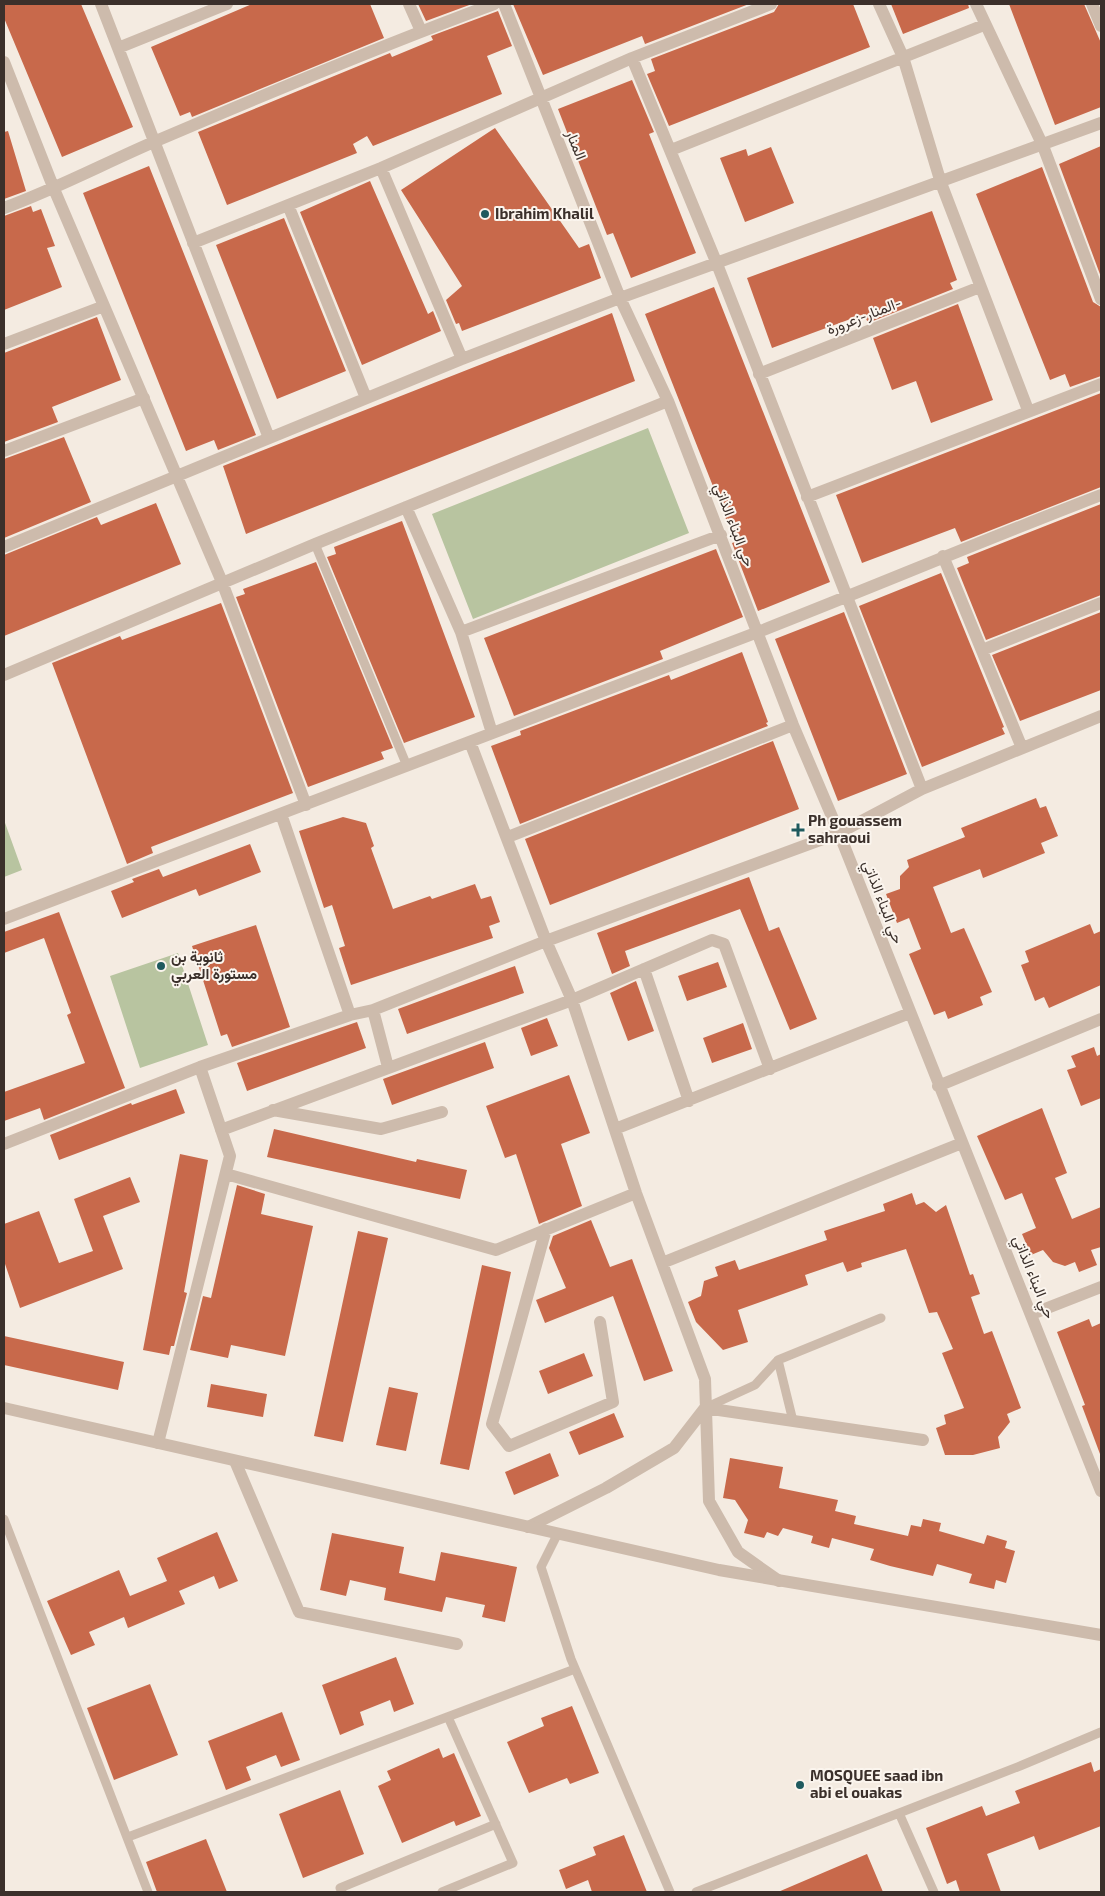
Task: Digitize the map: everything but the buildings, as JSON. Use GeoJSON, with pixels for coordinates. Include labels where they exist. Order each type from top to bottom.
{"type":"FeatureCollection","features":[{"type":"Feature","properties":{"kind":"street"},"geometry":{"type":"LineString","coordinates":[[101,4],[269,438]]}},
{"type":"Feature","properties":{"kind":"street"},"geometry":{"type":"LineString","coordinates":[[118,48],[227,4]]}},
{"type":"Feature","properties":{"kind":"street"},"geometry":{"type":"LineString","coordinates":[[408,4],[421,31]]}},
{"type":"Feature","properties":{"kind":"street"},"geometry":{"type":"LineString","coordinates":[[4,208],[54,189],[154,142],[421,31],[494,4]]}},
{"type":"Feature","properties":{"kind":"street","name":"المنار"},"geometry":{"type":"LineString","coordinates":[[504,4],[620,298]]}},
{"type":"Feature","properties":{"kind":"street"},"geometry":{"type":"LineString","coordinates":[[193,243],[381,168],[632,58],[771,4]]}},
{"type":"Feature","properties":{"kind":"street"},"geometry":{"type":"LineString","coordinates":[[879,4],[902,57],[941,183],[1028,410]]}},
{"type":"Feature","properties":{"kind":"street"},"geometry":{"type":"LineString","coordinates":[[976,4],[1043,146],[1101,299]]}},
{"type":"Feature","properties":{"kind":"street"},"geometry":{"type":"LineString","coordinates":[[1097,9],[1101,26]]}},
{"type":"Feature","properties":{"kind":"street"},"geometry":{"type":"LineString","coordinates":[[671,150],[984,24]]}},
{"type":"Feature","properties":{"kind":"street"},"geometry":{"type":"LineString","coordinates":[[632,58],[717,264],[922,789]]}},
{"type":"Feature","properties":{"kind":"street"},"geometry":{"type":"LineString","coordinates":[[4,62],[54,189],[178,475],[222,582],[306,805]]}},
{"type":"Feature","properties":{"kind":"street"},"geometry":{"type":"LineString","coordinates":[[4,547],[462,359],[620,298],[1043,146],[1101,123]]}},
{"type":"Feature","properties":{"kind":"street"},"geometry":{"type":"LineString","coordinates":[[381,168],[462,359]]}},
{"type":"Feature","properties":{"kind":"street"},"geometry":{"type":"LineString","coordinates":[[288,205],[366,398]]}},
{"type":"Feature","properties":{"kind":"street","name":"المنار-زعرورة-"},"geometry":{"type":"LineString","coordinates":[[759,374],[980,287]]}},
{"type":"Feature","properties":{"kind":"street","name":"حي البناء الذاتي"},"geometry":{"type":"LineString","coordinates":[[620,298],[668,401],[793,725],[839,833],[938,1086],[1032,1314],[1101,1491]]}},
{"type":"Feature","properties":{"kind":"street"},"geometry":{"type":"LineString","coordinates":[[4,344],[104,306]]}},
{"type":"Feature","properties":{"kind":"street"},"geometry":{"type":"LineString","coordinates":[[807,497],[1028,410],[1101,384]]}},
{"type":"Feature","properties":{"kind":"street"},"geometry":{"type":"LineString","coordinates":[[4,451],[144,398]]}},
{"type":"Feature","properties":{"kind":"street"},"geometry":{"type":"LineString","coordinates":[[4,675],[222,582],[668,401]]}},
{"type":"Feature","properties":{"kind":"street"},"geometry":{"type":"LineString","coordinates":[[4,919],[758,632],[943,556],[1101,495]]}},
{"type":"Feature","properties":{"kind":"street"},"geometry":{"type":"LineString","coordinates":[[406,507],[461,632],[492,733]]}},
{"type":"Feature","properties":{"kind":"street"},"geometry":{"type":"LineString","coordinates":[[461,632],[721,535]]}},
{"type":"Feature","properties":{"kind":"street"},"geometry":{"type":"LineString","coordinates":[[943,556],[1022,748]]}},
{"type":"Feature","properties":{"kind":"street"},"geometry":{"type":"LineString","coordinates":[[982,650],[1101,603]]}},
{"type":"Feature","properties":{"kind":"street"},"geometry":{"type":"LineString","coordinates":[[4,1144],[200,1067],[350,1015],[373,1010],[546,941],[839,833],[922,789],[1101,716]]}},
{"type":"Feature","properties":{"kind":"street"},"geometry":{"type":"LineString","coordinates":[[508,837],[793,725]]}},
{"type":"Feature","properties":{"kind":"street"},"geometry":{"type":"LineString","coordinates":[[470,742],[508,837],[546,941],[572,1000],[636,1193],[705,1378],[709,1501],[738,1552],[780,1581]]}},
{"type":"Feature","properties":{"kind":"street"},"geometry":{"type":"LineString","coordinates":[[281,814],[350,1015]]}},
{"type":"Feature","properties":{"kind":"street"},"geometry":{"type":"LineString","coordinates":[[221,1130],[572,1000],[712,940],[724,944],[770,1069]]}},
{"type":"Feature","properties":{"kind":"street"},"geometry":{"type":"LineString","coordinates":[[644,969],[689,1101]]}},
{"type":"Feature","properties":{"kind":"street"},"geometry":{"type":"LineString","coordinates":[[373,1010],[388,1067]]}},
{"type":"Feature","properties":{"kind":"street"},"geometry":{"type":"LineString","coordinates":[[615,1129],[910,1013]]}},
{"type":"Feature","properties":{"kind":"street"},"geometry":{"type":"LineString","coordinates":[[938,1086],[1101,1019]]}},
{"type":"Feature","properties":{"kind":"street"},"geometry":{"type":"LineString","coordinates":[[158,1443],[230,1156],[200,1067]]}},
{"type":"Feature","properties":{"kind":"street"},"geometry":{"type":"LineString","coordinates":[[273,1110],[381,1129],[442,1112]]}},
{"type":"Feature","properties":{"kind":"street"},"geometry":{"type":"LineString","coordinates":[[662,1263],[962,1143]]}},
{"type":"Feature","properties":{"kind":"street"},"geometry":{"type":"LineString","coordinates":[[226,1174],[496,1250],[636,1193]]}},
{"type":"Feature","properties":{"kind":"street"},"geometry":{"type":"LineString","coordinates":[[546,1229],[492,1424],[509,1446],[612,1402],[600,1322]]}},
{"type":"Feature","properties":{"kind":"street"},"geometry":{"type":"LineString","coordinates":[[1032,1314],[1101,1287]]}},
{"type":"Feature","properties":{"kind":"street"},"geometry":{"type":"LineString","coordinates":[[4,1408],[719,1570],[1101,1636]]}},
{"type":"Feature","properties":{"kind":"street"},"geometry":{"type":"LineString","coordinates":[[706,1408],[924,1440]]}},
{"type":"Feature","properties":{"kind":"street"},"geometry":{"type":"LineString","coordinates":[[528,1527],[606,1488],[674,1448],[706,1408]]}},
{"type":"Feature","properties":{"kind":"street"},"geometry":{"type":"LineString","coordinates":[[235,1461],[300,1612],[457,1644]]}},
{"type":"Feature","properties":{"kind":"lane"},"geometry":{"type":"LineString","coordinates":[[315,544],[407,766]]}},
{"type":"Feature","properties":{"kind":"lane"},"geometry":{"type":"LineString","coordinates":[[706,1408],[755,1385],[778,1360],[881,1318]]}},
{"type":"Feature","properties":{"kind":"lane"},"geometry":{"type":"LineString","coordinates":[[778,1360],[793,1421]]}},
{"type":"Feature","properties":{"kind":"lane"},"geometry":{"type":"LineString","coordinates":[[4,1519],[148,1892]]}},
{"type":"Feature","properties":{"kind":"lane"},"geometry":{"type":"LineString","coordinates":[[558,1533],[541,1567],[575,1669],[670,1892]]}},
{"type":"Feature","properties":{"kind":"lane"},"geometry":{"type":"LineString","coordinates":[[128,1838],[575,1669]]}},
{"type":"Feature","properties":{"kind":"lane"},"geometry":{"type":"LineString","coordinates":[[442,1892],[513,1863],[448,1717]]}},
{"type":"Feature","properties":{"kind":"lane"},"geometry":{"type":"LineString","coordinates":[[696,1892],[899,1814],[1101,1732]]}},
{"type":"Feature","properties":{"kind":"lane"},"geometry":{"type":"LineString","coordinates":[[899,1814],[934,1892]]}},
{"type":"Feature","properties":{"kind":"lane"},"geometry":{"type":"LineString","coordinates":[[342,1892],[340,1888],[496,1824]]}},
{"type":"Feature","properties":{"kind":"green space"},"geometry":{"type":"Polygon","coordinates":[[[648,428],[689,533],[473,619],[432,514],[648,428]]]}},
{"type":"Feature","properties":{"kind":"green space"},"geometry":{"type":"Polygon","coordinates":[[[4,820],[22,870],[4,877],[4,820]]]}},
{"type":"Feature","properties":{"kind":"green space"},"geometry":{"type":"Polygon","coordinates":[[[178,953],[208,1045],[140,1068],[110,976],[178,953]]]}},
{"type":"Feature","properties":{"kind":"place","name":"Ibrahim Khalil"},"geometry":{"type":"Point","coordinates":[485,214]}},
{"type":"Feature","properties":{"kind":"place","name":"Ph gouassem sahraoui"},"geometry":{"type":"Point","coordinates":[798,830]}},
{"type":"Feature","properties":{"kind":"place","name":"ثانوية بن مستورة العربي"},"geometry":{"type":"Point","coordinates":[161,966]}},
{"type":"Feature","properties":{"kind":"place","name":"MOSQUEE saad ibn abi el ouakas"},"geometry":{"type":"Point","coordinates":[800,1785]}}]}
